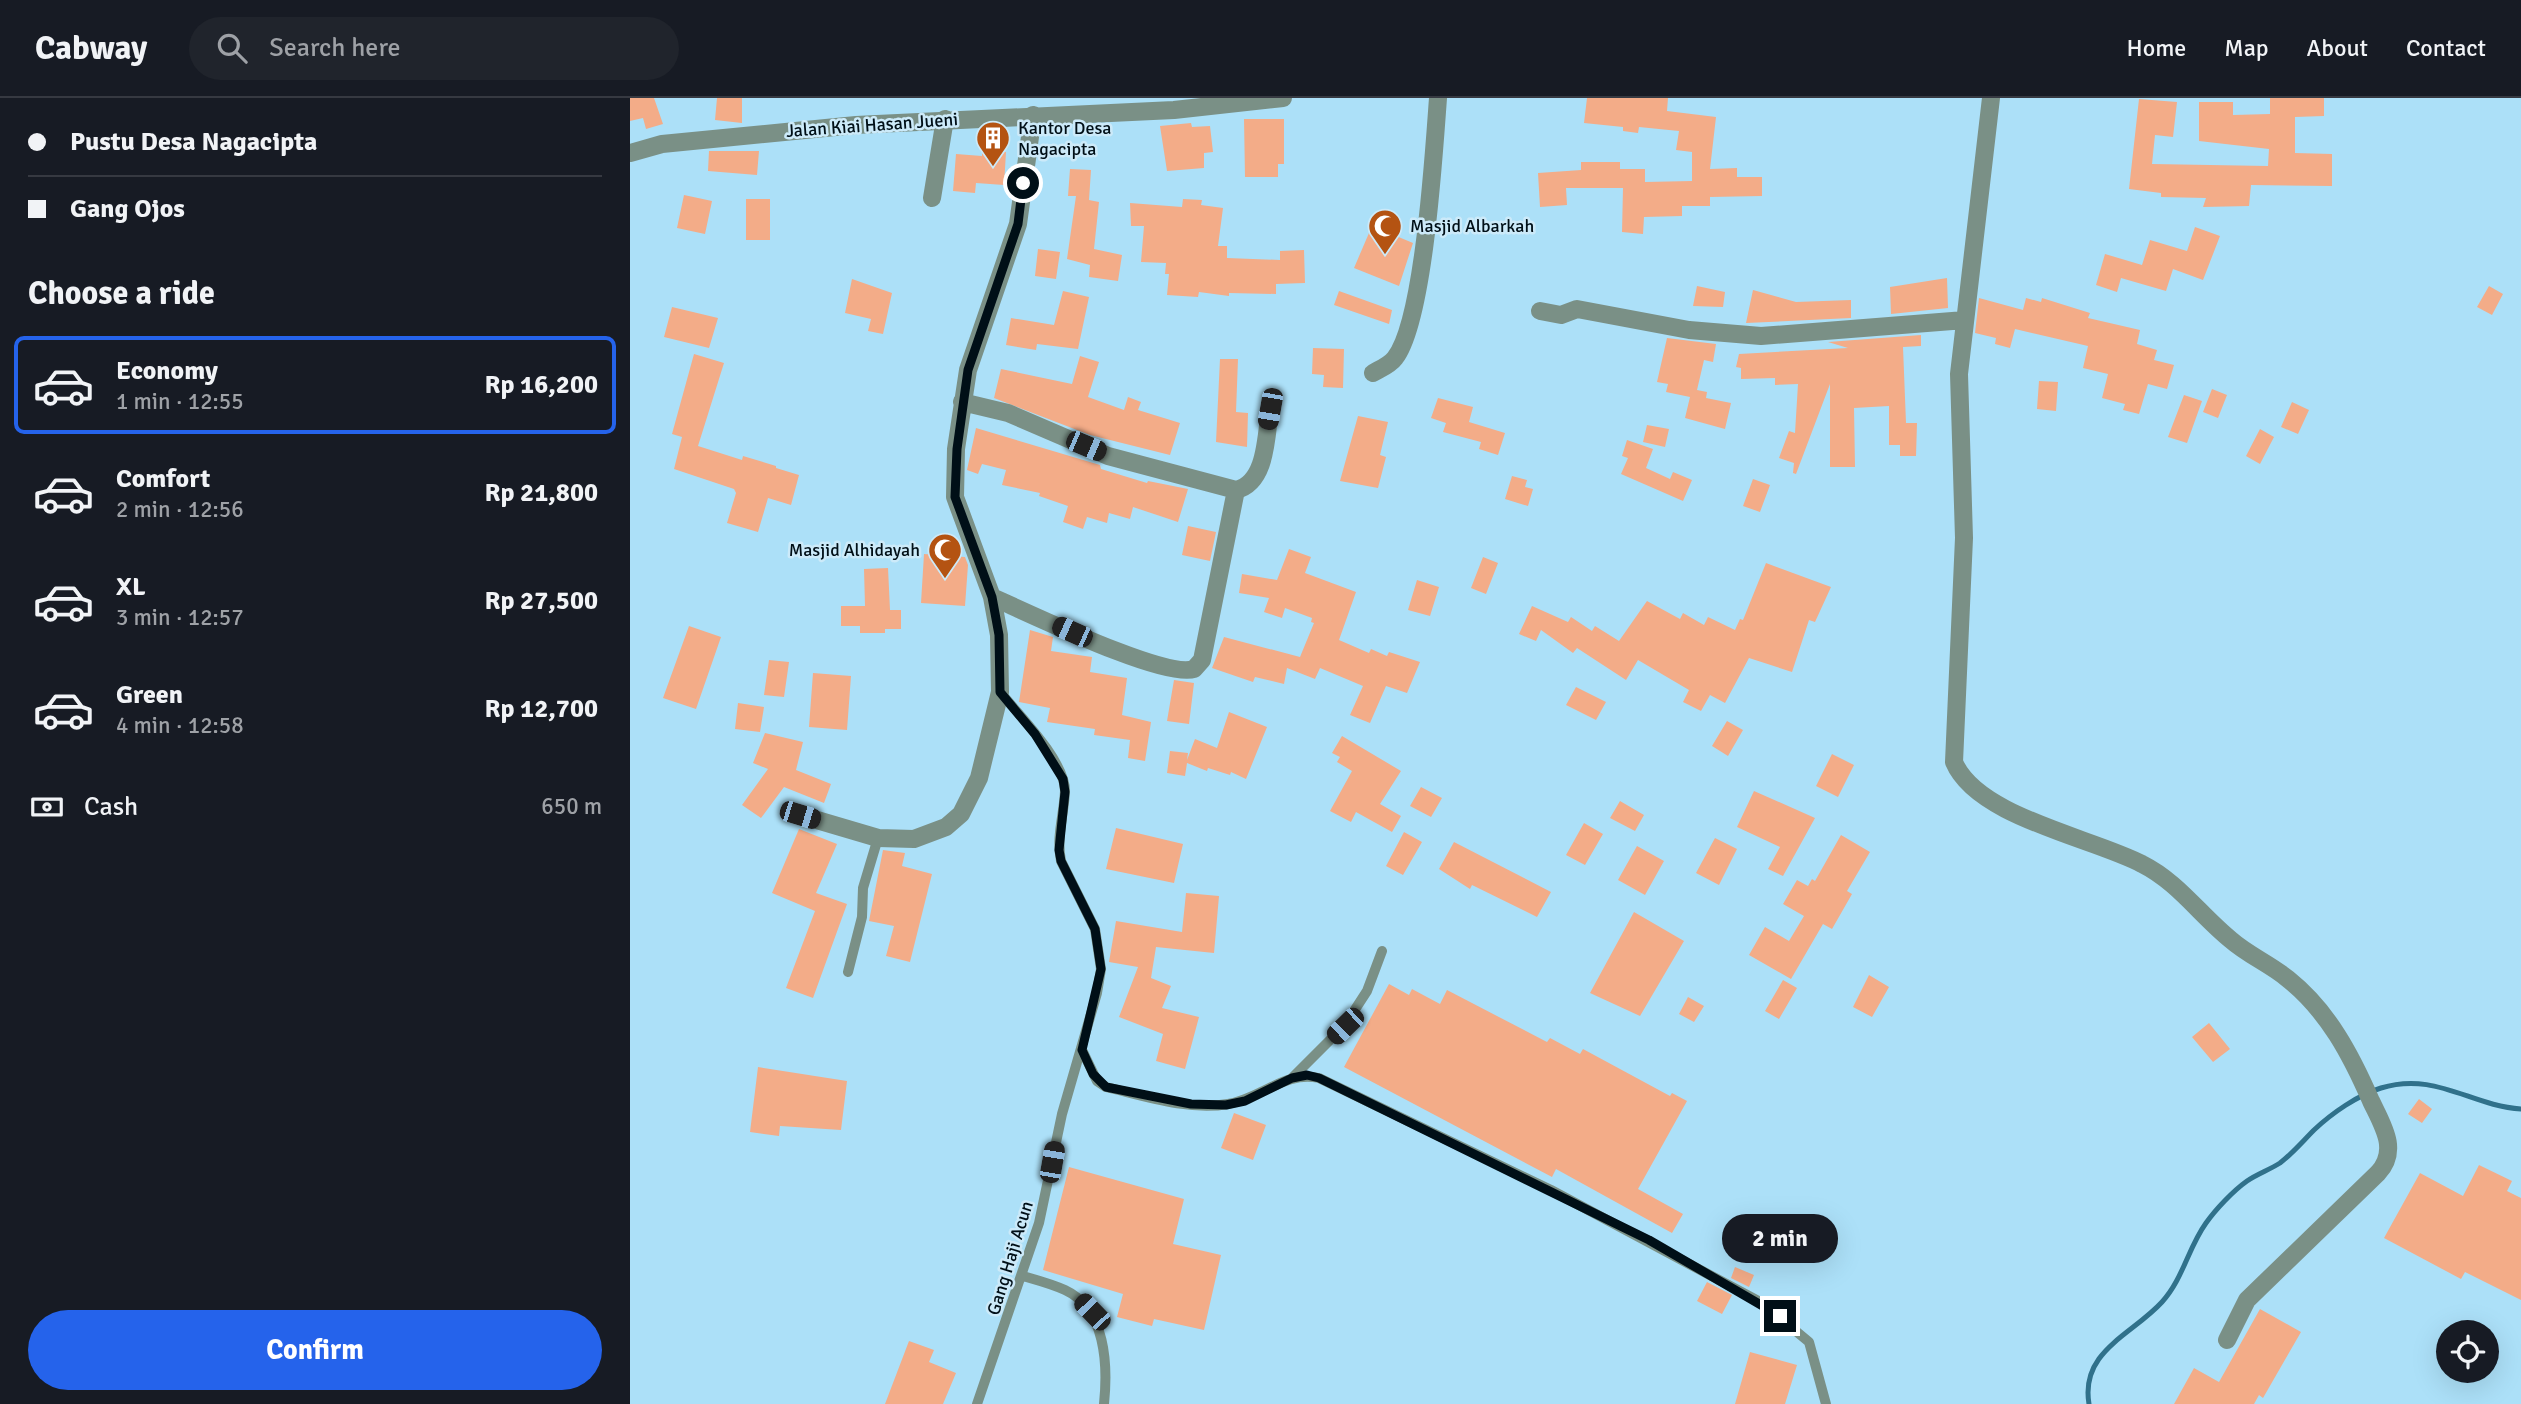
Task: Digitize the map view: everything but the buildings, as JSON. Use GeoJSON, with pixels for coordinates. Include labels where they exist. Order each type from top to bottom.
{"type":"FeatureCollection","features":[{"type":"Feature","properties":{"kind":"street","name":"Jalan Kiai Hasan Jueni"},"geometry":{"type":"LineString","coordinates":[[630,153],[688,142],[856,125],[1033,114],[1174,110],[1283,98]]}},
{"type":"Feature","properties":{"kind":"street"},"geometry":{"type":"LineString","coordinates":[[1373,373],[1394,360],[1404,343],[1414,307],[1438,98]]}},
{"type":"Feature","properties":{"kind":"street"},"geometry":{"type":"LineString","coordinates":[[1991,98],[1965,320],[1959,396],[1964,538],[1961,656],[1952,746],[1958,771],[1989,798],[2045,827],[2143,864],[2170,882],[2231,941],[2287,978],[2328,1018],[2362,1081],[2389,1145],[2386,1164],[2292,1260],[2247,1300],[2227,1340]]}},
{"type":"Feature","properties":{"kind":"street"},"geometry":{"type":"LineString","coordinates":[[800,815],[878,838],[914,839],[946,827],[961,814],[979,778],[1000,692],[999,635],[992,597],[955,497],[962,402],[981,326],[1018,224],[1033,114]]}},
{"type":"Feature","properties":{"kind":"street"},"geometry":{"type":"LineString","coordinates":[[932,198],[945,119]]}},
{"type":"Feature","properties":{"kind":"street"},"geometry":{"type":"LineString","coordinates":[[1540,311],[1561,315],[1577,309],[1689,330],[1761,336],[1965,320]]}},
{"type":"Feature","properties":{"kind":"street"},"geometry":{"type":"LineString","coordinates":[[962,402],[1008,413],[1108,456],[1236,490],[1252,483],[1259,471],[1270,409]]}},
{"type":"Feature","properties":{"kind":"street"},"geometry":{"type":"LineString","coordinates":[[992,597],[1072,632],[1171,670],[1194,669],[1202,660],[1236,490]]}},
{"type":"Feature","properties":{"kind":"lane","name":"Gang Haji Acun"},"geometry":{"type":"LineString","coordinates":[[977,1404],[1039,1223],[1062,1114],[1082,1050],[1101,969],[1095,929],[1061,861],[1059,850],[1065,792],[1063,779],[1035,734],[1000,692]]}},
{"type":"Feature","properties":{"kind":"lane"},"geometry":{"type":"LineString","coordinates":[[848,972],[862,917],[863,888],[878,838]]}},
{"type":"Feature","properties":{"kind":"lane"},"geometry":{"type":"LineString","coordinates":[[1292,1078],[1345,1026],[1367,991],[1382,951]]}},
{"type":"Feature","properties":{"kind":"lane"},"geometry":{"type":"LineString","coordinates":[[1082,1050],[1093,1074],[1106,1087],[1191,1104],[1226,1105],[1245,1101],[1292,1078],[1307,1075],[1319,1078],[1649,1240],[1762,1303],[1809,1342],[1826,1404]]}},
{"type":"Feature","properties":{"kind":"lane"},"geometry":{"type":"LineString","coordinates":[[1023,1276],[1066,1291],[1092,1312],[1102,1348],[1104,1404]]}},
{"type":"Feature","properties":{"kind":"waterway"},"geometry":{"type":"LineString","coordinates":[[2089,1404],[2088,1386],[2092,1370],[2100,1357],[2162,1302],[2200,1233],[2215,1212],[2247,1181],[2284,1159],[2337,1111],[2363,1095],[2400,1084],[2436,1086],[2503,1107],[2521,1109]]}},
{"type":"Feature","properties":{"kind":"place","name":"Kantor Desa Nagacipta"},"geometry":{"type":"Point","coordinates":[993,168]}},
{"type":"Feature","properties":{"kind":"place","name":"Masjid Albarkah"},"geometry":{"type":"Point","coordinates":[1385,256]}},
{"type":"Feature","properties":{"kind":"place","name":"Masjid Alhidayah"},"geometry":{"type":"Point","coordinates":[945,580]}},
{"type":"Feature","properties":{"kind":"route"},"geometry":{"type":"LineString","coordinates":[[1023,183],[1018,224],[968,370],[954,478],[955,497],[992,597],[999,635],[1000,692],[1035,734],[1063,779],[1065,792],[1058,838],[1061,861],[1095,929],[1101,969],[1082,1050],[1097,1081],[1106,1087],[1155,1099],[1210,1106],[1245,1101],[1301,1075],[1319,1078],[1649,1240],[1762,1303],[1780,1316]]}}]}
